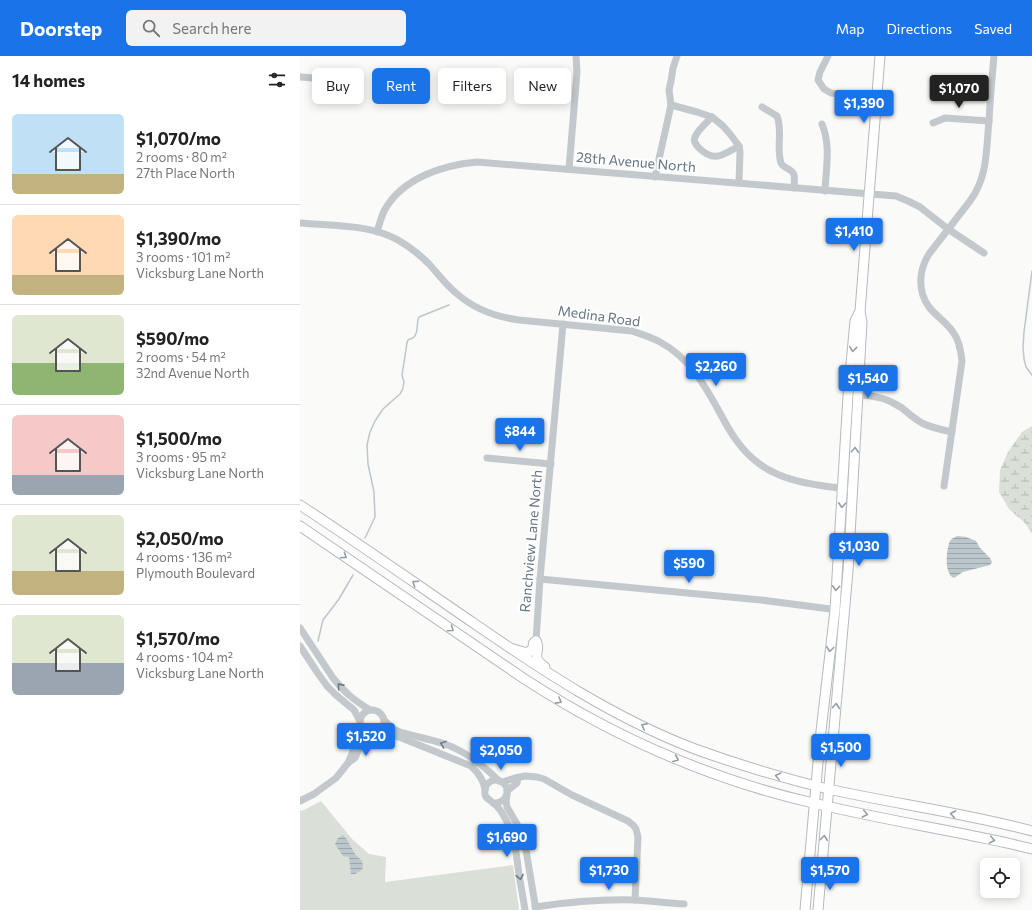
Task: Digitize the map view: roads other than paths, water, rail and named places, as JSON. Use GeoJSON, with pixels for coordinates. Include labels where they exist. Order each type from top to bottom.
{"type":"FeatureCollection","features":[{"type":"Feature","properties":{"kind":"main road"},"geometry":{"type":"LineString","coordinates":[[818,910],[826,806],[834,737],[845,611],[862,322],[860,311],[880,56]]}},
{"type":"Feature","properties":{"kind":"main road"},"geometry":{"type":"LineString","coordinates":[[805,910],[820,740],[835,610],[849,389],[856,321],[860,311]]}},
{"type":"Feature","properties":{"kind":"main road"},"geometry":{"type":"LineString","coordinates":[[300,505],[506,646],[576,691],[617,714],[655,732],[736,764],[769,774],[816,786],[1032,831]]}},
{"type":"Feature","properties":{"kind":"main road"},"geometry":{"type":"LineString","coordinates":[[300,526],[523,678],[589,718],[640,744],[729,780],[814,804],[981,837],[1032,849]]}},
{"type":"Feature","properties":{"kind":"main road"},"geometry":{"type":"LineString","coordinates":[[300,531],[324,542]]}},
{"type":"Feature","properties":{"kind":"main road"},"geometry":{"type":"LineString","coordinates":[[506,646],[528,652],[531,650],[536,641]]}},
{"type":"Feature","properties":{"kind":"main road"},"geometry":{"type":"LineString","coordinates":[[536,641],[538,644],[537,657],[540,663],[583,690],[597,702]]}},
{"type":"Feature","properties":{"kind":"street"},"geometry":{"type":"LineString","coordinates":[[569,169],[577,72],[576,56]]}},
{"type":"Feature","properties":{"kind":"street"},"geometry":{"type":"LineString","coordinates":[[655,177],[671,105],[669,90],[677,56]]}},
{"type":"Feature","properties":{"kind":"street"},"geometry":{"type":"LineString","coordinates":[[828,56],[820,72],[818,80],[824,89],[831,93],[854,95]]}},
{"type":"Feature","properties":{"kind":"street"},"geometry":{"type":"LineString","coordinates":[[944,486],[961,371],[961,351],[953,332],[929,306],[924,298],[921,289],[922,270],[924,262],[929,254],[976,193],[984,173],[994,56]]}},
{"type":"Feature","properties":{"kind":"street"},"geometry":{"type":"LineString","coordinates":[[300,77],[312,78]]}},
{"type":"Feature","properties":{"kind":"street"},"geometry":{"type":"LineString","coordinates":[[671,105],[712,117],[723,126],[739,146],[740,183]]}},
{"type":"Feature","properties":{"kind":"street"},"geometry":{"type":"LineString","coordinates":[[762,106],[777,116],[782,163],[793,172],[794,188]]}},
{"type":"Feature","properties":{"kind":"street"},"geometry":{"type":"LineString","coordinates":[[712,117],[695,135],[694,139],[698,147],[707,155],[717,157],[722,156],[739,146]]}},
{"type":"Feature","properties":{"kind":"street"},"geometry":{"type":"LineString","coordinates":[[933,123],[945,118],[989,121]]}},
{"type":"Feature","properties":{"kind":"street"},"geometry":{"type":"LineString","coordinates":[[822,124],[826,136],[827,152],[825,191]]}},
{"type":"Feature","properties":{"kind":"street","name":"28th Avenue North"},"geometry":{"type":"LineString","coordinates":[[377,232],[384,211],[400,191],[422,176],[441,169],[477,162],[896,196],[920,207],[948,229],[984,253]]}},
{"type":"Feature","properties":{"kind":"street"},"geometry":{"type":"LineString","coordinates":[[300,223],[357,228],[377,232]]}},
{"type":"Feature","properties":{"kind":"street","name":"Medina Road"},"geometry":{"type":"LineString","coordinates":[[377,232],[397,240],[414,250],[456,293],[479,309],[505,318],[632,331],[660,342],[674,351],[696,372],[736,440],[746,452],[758,462],[770,471],[799,482],[852,489]]}},
{"type":"Feature","properties":{"kind":"street","name":"Ranchview Lane North"},"geometry":{"type":"LineString","coordinates":[[536,641],[540,579],[563,324]]}},
{"type":"Feature","properties":{"kind":"street"},"geometry":{"type":"LineString","coordinates":[[858,395],[880,397],[902,408],[911,416],[932,428],[952,432]]}},
{"type":"Feature","properties":{"kind":"street"},"geometry":{"type":"LineString","coordinates":[[487,458],[551,464]]}},
{"type":"Feature","properties":{"kind":"street"},"geometry":{"type":"LineString","coordinates":[[540,579],[761,600],[845,611]]}},
{"type":"Feature","properties":{"kind":"street"},"geometry":{"type":"LineString","coordinates":[[301,630],[337,684],[349,696],[370,710],[380,713],[385,721],[394,729],[400,732],[443,743],[460,751],[473,759],[505,784],[508,808],[521,831],[525,844],[535,908],[584,901],[635,900],[684,904]]}},
{"type":"Feature","properties":{"kind":"street"},"geometry":{"type":"LineString","coordinates":[[300,646],[327,686],[354,710],[366,733],[399,737],[471,766],[477,771],[483,780],[486,798],[493,802],[501,811],[513,837],[525,910]]}},
{"type":"Feature","properties":{"kind":"street"},"geometry":{"type":"LineString","coordinates":[[300,801],[314,794],[339,775],[348,763],[356,744],[363,713],[370,710]]}},
{"type":"Feature","properties":{"kind":"street"},"geometry":{"type":"LineString","coordinates":[[348,763],[355,758],[360,746],[364,742],[383,729],[385,721]]}},
{"type":"Feature","properties":{"kind":"street"},"geometry":{"type":"LineString","coordinates":[[485,789],[488,783],[495,780],[500,781],[531,776],[544,779],[572,795],[633,825],[638,836],[635,900]]}},
{"type":"Feature","properties":{"kind":"street"},"geometry":{"type":"LineString","coordinates":[[493,802],[496,803],[503,800],[507,793],[517,783],[518,778]]}},
{"type":"Feature","properties":{"kind":"waterway"},"geometry":{"type":"LineString","coordinates":[[1032,271],[1023,347],[1026,367],[1032,375]]}},
{"type":"Feature","properties":{"kind":"waterway"},"geometry":{"type":"LineString","coordinates":[[365,538],[375,517],[374,492],[368,464],[367,445],[370,432],[383,409],[400,394],[403,388],[404,382],[402,375],[407,343],[408,340],[416,335],[419,317],[449,305]]}},
{"type":"Feature","properties":{"kind":"waterway"},"geometry":{"type":"LineString","coordinates":[[318,641],[323,620],[339,599],[353,575]]}}]}
